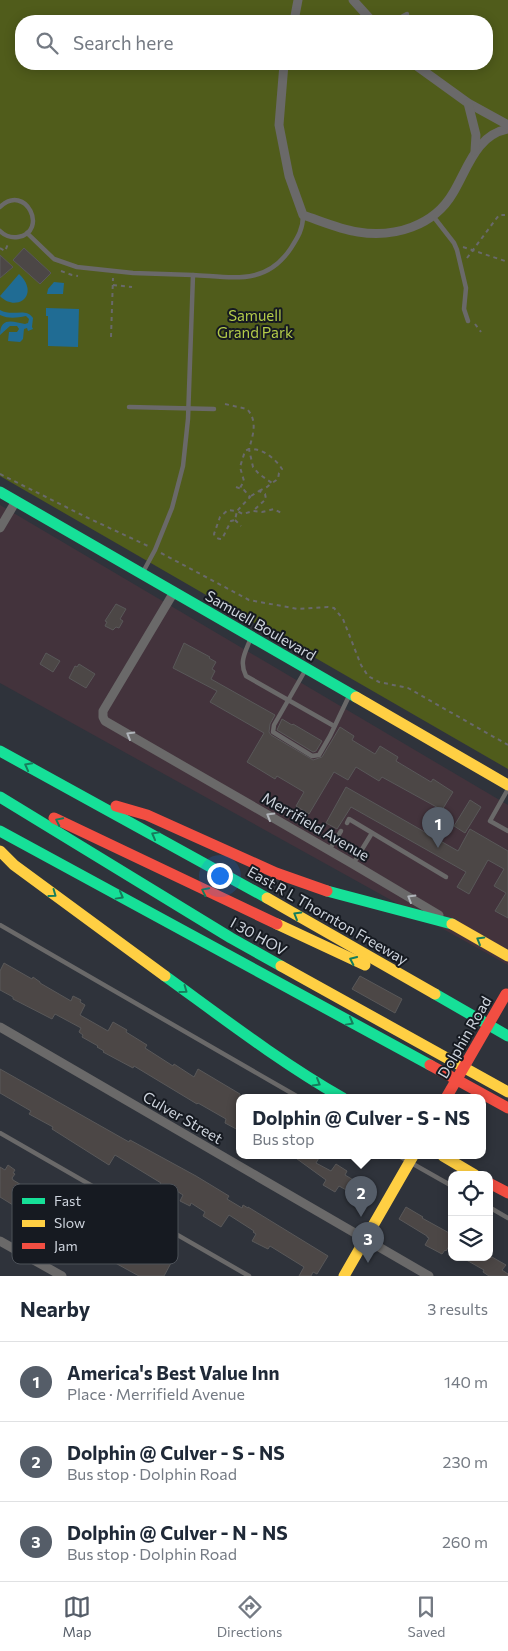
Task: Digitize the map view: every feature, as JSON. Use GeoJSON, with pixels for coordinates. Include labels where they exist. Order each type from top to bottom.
{"type":"FeatureCollection","features":[{"type":"Feature","properties":{"kind":"main road","name":"Samuell Boulevard"},"geometry":{"type":"LineString","coordinates":[[0,492],[252,636],[508,787]]}},
{"type":"Feature","properties":{"kind":"main road","name":"East R L Thornton Freeway"},"geometry":{"type":"LineString","coordinates":[[0,751],[87,797],[508,1036]]}},
{"type":"Feature","properties":{"kind":"main road"},"geometry":{"type":"LineString","coordinates":[[0,792],[476,1017]]}},
{"type":"Feature","properties":{"kind":"main road"},"geometry":{"type":"LineString","coordinates":[[87,797],[148,815],[276,873],[328,891],[452,924]]}},
{"type":"Feature","properties":{"kind":"main road"},"geometry":{"type":"LineString","coordinates":[[0,798],[307,999]]}},
{"type":"Feature","properties":{"kind":"main road","name":"I 30 HOV"},"geometry":{"type":"LineString","coordinates":[[0,798],[232,938],[508,1092]]}},
{"type":"Feature","properties":{"kind":"main road"},"geometry":{"type":"LineString","coordinates":[[0,831],[482,1094]]}},
{"type":"Feature","properties":{"kind":"main road"},"geometry":{"type":"LineString","coordinates":[[0,851],[14,865],[268,1051],[336,1094]]}},
{"type":"Feature","properties":{"kind":"main road","name":"Merrifield Avenue"},"geometry":{"type":"LineString","coordinates":[[452,924],[508,956]]}},
{"type":"Feature","properties":{"kind":"main road","name":"Dolphin Road"},"geometry":{"type":"LineString","coordinates":[[448,1094],[507,993]]}},
{"type":"Feature","properties":{"kind":"main road"},"geometry":{"type":"LineString","coordinates":[[486,1096],[508,1108]]}},
{"type":"Feature","properties":{"kind":"main road"},"geometry":{"type":"LineString","coordinates":[[344,1276],[412,1159]]}},
{"type":"Feature","properties":{"kind":"main road"},"geometry":{"type":"LineString","coordinates":[[448,1159],[468,1171]]}},
{"type":"Feature","properties":{"kind":"main road"},"geometry":{"type":"LineString","coordinates":[[493,1185],[508,1193]]}},
{"type":"Feature","properties":{"kind":"street"},"geometry":{"type":"LineString","coordinates":[[295,15],[298,0]]}},
{"type":"Feature","properties":{"kind":"street"},"geometry":{"type":"LineString","coordinates":[[353,0],[367,15]]}},
{"type":"Feature","properties":{"kind":"street"},"geometry":{"type":"LineString","coordinates":[[284,70],[279,125],[289,176],[303,215],[340,228],[373,234],[390,234],[426,222],[442,208],[453,194],[475,152],[486,139],[498,131],[508,129]]}},
{"type":"Feature","properties":{"kind":"street"},"geometry":{"type":"LineString","coordinates":[[422,70],[468,103],[508,125]]}},
{"type":"Feature","properties":{"kind":"street"},"geometry":{"type":"LineString","coordinates":[[468,103],[476,134],[475,152]]}},
{"type":"Feature","properties":{"kind":"street"},"geometry":{"type":"LineString","coordinates":[[0,528],[16,501]]}},
{"type":"Feature","properties":{"kind":"street","name":"Merrifield Avenue"},"geometry":{"type":"LineString","coordinates":[[174,592],[103,711],[102,717],[108,723],[353,864],[452,924]]}},
{"type":"Feature","properties":{"kind":"street","name":"Culver Street"},"geometry":{"type":"LineString","coordinates":[[0,1027],[429,1276]]}},
{"type":"Feature","properties":{"kind":"street"},"geometry":{"type":"LineString","coordinates":[[0,1241],[12,1248]]}},
{"type":"Feature","properties":{"kind":"street"},"geometry":{"type":"LineString","coordinates":[[41,1264],[62,1276]]}},
{"type":"Feature","properties":{"kind":"lane"},"geometry":{"type":"LineString","coordinates":[[0,207],[7,202],[19,200],[29,207],[33,218],[32,225],[27,233],[19,237],[13,238],[0,231]]}},
{"type":"Feature","properties":{"kind":"lane"},"geometry":{"type":"LineString","coordinates":[[27,233],[54,259],[77,267],[133,273],[240,277],[259,275],[272,269],[284,259],[303,229],[303,215]]}},
{"type":"Feature","properties":{"kind":"lane"},"geometry":{"type":"LineString","coordinates":[[433,216],[454,243],[460,258],[466,288],[464,309],[470,320]]}},
{"type":"Feature","properties":{"kind":"lane"},"geometry":{"type":"LineString","coordinates":[[142,574],[155,550],[179,485],[186,442],[193,275]]}},
{"type":"Feature","properties":{"kind":"lane"},"geometry":{"type":"LineString","coordinates":[[129,407],[214,410]]}},
{"type":"Feature","properties":{"kind":"lane"},"geometry":{"type":"LineString","coordinates":[[252,636],[242,668],[246,676],[334,726]]}},
{"type":"Feature","properties":{"kind":"lane"},"geometry":{"type":"LineString","coordinates":[[306,668],[274,725],[274,732],[312,756],[319,755],[350,694]]}},
{"type":"Feature","properties":{"kind":"lane"},"geometry":{"type":"LineString","coordinates":[[508,787],[490,821],[508,831]]}},
{"type":"Feature","properties":{"kind":"lane"},"geometry":{"type":"LineString","coordinates":[[347,823],[349,819],[446,877]]}},
{"type":"Feature","properties":{"kind":"lane"},"geometry":{"type":"LineString","coordinates":[[329,850],[341,831]]}},
{"type":"Feature","properties":{"kind":"lane"},"geometry":{"type":"LineString","coordinates":[[353,864],[372,833]]}},
{"type":"Feature","properties":{"kind":"lane"},"geometry":{"type":"LineString","coordinates":[[0,925],[293,1094]]}},
{"type":"Feature","properties":{"kind":"lane"},"geometry":{"type":"LineString","coordinates":[[0,1133],[89,1184]]}},
{"type":"Feature","properties":{"kind":"lane"},"geometry":{"type":"LineString","coordinates":[[412,1159],[448,1183]]}},
{"type":"Feature","properties":{"kind":"lane"},"geometry":{"type":"LineString","coordinates":[[493,1209],[508,1218]]}},
{"type":"Feature","properties":{"kind":"lane"},"geometry":{"type":"LineString","coordinates":[[178,1235],[249,1276]]}},
{"type":"Feature","properties":{"kind":"path"},"geometry":{"type":"LineString","coordinates":[[466,261],[472,250],[499,215],[505,215]]}},
{"type":"Feature","properties":{"kind":"path"},"geometry":{"type":"LineString","coordinates":[[0,248],[5,251],[8,242]]}},
{"type":"Feature","properties":{"kind":"path"},"geometry":{"type":"LineString","coordinates":[[454,243],[508,262]]}},
{"type":"Feature","properties":{"kind":"path"},"geometry":{"type":"LineString","coordinates":[[58,269],[80,276]]}},
{"type":"Feature","properties":{"kind":"path"},"geometry":{"type":"LineString","coordinates":[[111,337],[113,278]]}},
{"type":"Feature","properties":{"kind":"path"},"geometry":{"type":"LineString","coordinates":[[113,285],[132,287]]}},
{"type":"Feature","properties":{"kind":"path"},"geometry":{"type":"LineString","coordinates":[[470,320],[482,332]]}},
{"type":"Feature","properties":{"kind":"path"},"geometry":{"type":"LineString","coordinates":[[226,404],[242,407],[251,414],[254,430],[249,449],[253,467],[272,483]]}},
{"type":"Feature","properties":{"kind":"path"},"geometry":{"type":"LineString","coordinates":[[235,520],[237,511],[250,497],[278,479],[282,469],[268,454],[255,449],[249,449],[245,451],[240,463],[244,481],[240,488]]}},
{"type":"Feature","properties":{"kind":"path"},"geometry":{"type":"LineString","coordinates":[[0,474],[155,550],[248,600],[294,608],[334,608],[340,613],[361,665],[368,676],[380,682],[408,688],[508,745]]}},
{"type":"Feature","properties":{"kind":"path"},"geometry":{"type":"LineString","coordinates":[[236,487],[240,488],[250,497]]}},
{"type":"Feature","properties":{"kind":"path"},"geometry":{"type":"LineString","coordinates":[[253,511],[266,499],[267,487]]}},
{"type":"Feature","properties":{"kind":"path"},"geometry":{"type":"LineString","coordinates":[[259,491],[265,494]]}},
{"type":"Feature","properties":{"kind":"path"},"geometry":{"type":"LineString","coordinates":[[235,520],[230,522],[222,539],[215,537],[215,528],[223,513],[228,510],[243,514],[274,509],[283,514]]}},
{"type":"Feature","properties":{"kind":"path"},"geometry":{"type":"LineString","coordinates":[[235,520],[241,526]]}},
{"type":"Feature","properties":{"kind":"shaded area"},"geometry":{"type":"Polygon","coordinates":[[[0,505],[508,805],[508,965],[0,683],[0,505]]]}},
{"type":"Feature","properties":{"kind":"green space","name":"Samuell Grand Park"},"geometry":{"type":"Polygon","coordinates":[[[0,0],[508,0],[508,769],[0,476],[0,0]]]}},
{"type":"Feature","properties":{"kind":"water"},"geometry":{"type":"Polygon","coordinates":[[[19,274],[28,289],[27,295],[19,302],[6,301],[0,296],[19,274]]]}},
{"type":"Feature","properties":{"kind":"water"},"geometry":{"type":"Polygon","coordinates":[[[54,282],[64,283],[63,294],[47,294],[48,289],[54,282]]]}},
{"type":"Feature","properties":{"kind":"water"},"geometry":{"type":"Polygon","coordinates":[[[46,308],[79,309],[78,347],[48,346],[48,316],[46,316],[46,308]]]}},
{"type":"Feature","properties":{"kind":"water"},"geometry":{"type":"Polygon","coordinates":[[[0,310],[10,313],[27,313],[33,318],[33,329],[28,331],[27,328],[24,329],[23,339],[20,342],[8,341],[9,332],[17,332],[19,329],[17,326],[10,326],[0,335],[2,325],[8,322],[25,324],[28,323],[29,319],[26,316],[13,318],[3,316],[0,315],[0,310]]]}},
{"type":"Feature","properties":{"kind":"building"},"geometry":{"type":"Polygon","coordinates":[[[24,248],[51,273],[40,284],[13,260],[24,248]]]}},
{"type":"Feature","properties":{"kind":"building"},"geometry":{"type":"Polygon","coordinates":[[[0,255],[13,267],[0,278],[0,255]]]}},
{"type":"Feature","properties":{"kind":"building"},"geometry":{"type":"Polygon","coordinates":[[[116,604],[126,609],[120,619],[123,621],[119,628],[116,627],[113,630],[105,626],[107,622],[105,621],[116,604]]]}},
{"type":"Feature","properties":{"kind":"building"},"geometry":{"type":"Polygon","coordinates":[[[184,643],[216,662],[212,669],[215,671],[211,679],[275,715],[270,724],[269,732],[271,735],[313,760],[322,757],[340,727],[354,736],[352,740],[375,754],[380,746],[398,757],[396,761],[431,782],[433,779],[453,792],[442,810],[382,777],[379,781],[356,767],[348,780],[334,772],[309,814],[296,806],[304,792],[277,776],[275,779],[247,762],[264,733],[210,702],[217,691],[173,668],[184,643]]]}},
{"type":"Feature","properties":{"kind":"building"},"geometry":{"type":"Polygon","coordinates":[[[46,653],[60,661],[53,672],[40,664],[46,653]]]}},
{"type":"Feature","properties":{"kind":"building"},"geometry":{"type":"Polygon","coordinates":[[[79,664],[95,674],[86,688],[69,678],[75,666],[77,667],[79,664]]]}},
{"type":"Feature","properties":{"kind":"building"},"geometry":{"type":"Polygon","coordinates":[[[282,719],[322,741],[316,751],[313,752],[277,730],[282,719]]]}},
{"type":"Feature","properties":{"kind":"building"},"geometry":{"type":"Polygon","coordinates":[[[346,787],[458,851],[470,829],[508,851],[508,918],[495,911],[506,893],[494,886],[504,869],[488,860],[469,894],[457,887],[466,872],[351,807],[337,829],[326,823],[346,787]]]}},
{"type":"Feature","properties":{"kind":"building"},"geometry":{"type":"Polygon","coordinates":[[[470,800],[481,807],[465,833],[454,826],[470,800]]]}},
{"type":"Feature","properties":{"kind":"building"},"geometry":{"type":"Polygon","coordinates":[[[4,963],[32,979],[33,977],[71,1001],[73,996],[81,1000],[80,1002],[85,1005],[80,1015],[108,1031],[113,1022],[147,1045],[145,1048],[173,1066],[174,1064],[194,1077],[198,1069],[240,1094],[236,1094],[236,1129],[225,1123],[226,1119],[134,1066],[133,1068],[103,1052],[98,1046],[82,1037],[83,1035],[79,1032],[81,1028],[55,1014],[52,1019],[13,999],[13,997],[0,990],[0,971],[4,963]]]}},
{"type":"Feature","properties":{"kind":"building"},"geometry":{"type":"Polygon","coordinates":[[[360,976],[402,999],[395,1013],[352,989],[360,976]]]}},
{"type":"Feature","properties":{"kind":"building"},"geometry":{"type":"Polygon","coordinates":[[[0,1069],[129,1142],[130,1140],[196,1176],[229,1196],[227,1199],[242,1208],[243,1205],[248,1207],[328,1256],[317,1274],[313,1272],[311,1276],[299,1276],[304,1267],[270,1246],[268,1249],[252,1241],[256,1234],[254,1231],[229,1215],[221,1227],[203,1216],[205,1212],[191,1203],[190,1206],[180,1201],[183,1195],[178,1192],[178,1184],[160,1184],[115,1155],[109,1165],[52,1129],[53,1127],[29,1114],[31,1111],[0,1093],[0,1069]]]}},
{"type":"Feature","properties":{"kind":"building"},"geometry":{"type":"Polygon","coordinates":[[[297,1159],[318,1159],[316,1163],[331,1171],[336,1164],[347,1171],[345,1175],[372,1191],[366,1201],[339,1186],[335,1192],[323,1185],[326,1180],[297,1159]]]}},
{"type":"Feature","properties":{"kind":"building"},"geometry":{"type":"Polygon","coordinates":[[[8,1165],[15,1170],[12,1178],[20,1184],[12,1184],[12,1204],[0,1197],[0,1167],[5,1170],[8,1165]]]}},
{"type":"Feature","properties":{"kind":"building"},"geometry":{"type":"Polygon","coordinates":[[[406,1207],[448,1232],[448,1248],[446,1251],[442,1254],[425,1245],[429,1238],[427,1236],[399,1219],[406,1207]]]}},
{"type":"Feature","properties":{"kind":"building"},"geometry":{"type":"Polygon","coordinates":[[[493,1258],[506,1265],[502,1270],[508,1276],[489,1276],[483,1272],[484,1270],[468,1261],[493,1261],[493,1258]]]}},
{"type":"Feature","properties":{"kind":"building"},"geometry":{"type":"Polygon","coordinates":[[[117,1264],[170,1264],[164,1276],[139,1276],[117,1264]]]}},
{"type":"Feature","properties":{"kind":"traffic: fast"},"geometry":{"type":"LineString","coordinates":[[0,492],[356,697]]}},
{"type":"Feature","properties":{"kind":"traffic: fast"},"geometry":{"type":"LineString","coordinates":[[0,751],[267,898]]}},
{"type":"Feature","properties":{"kind":"traffic: fast"},"geometry":{"type":"LineString","coordinates":[[0,797],[231,938],[281,966]]}},
{"type":"Feature","properties":{"kind":"traffic: fast"},"geometry":{"type":"LineString","coordinates":[[0,831],[430,1065]]}},
{"type":"Feature","properties":{"kind":"traffic: fast"},"geometry":{"type":"LineString","coordinates":[[327,891],[452,924]]}},
{"type":"Feature","properties":{"kind":"traffic: fast"},"geometry":{"type":"LineString","coordinates":[[165,976],[274,1055],[336,1094]]}},
{"type":"Feature","properties":{"kind":"traffic: fast"},"geometry":{"type":"LineString","coordinates":[[435,994],[508,1036]]}},
{"type":"Feature","properties":{"kind":"traffic: slow"},"geometry":{"type":"LineString","coordinates":[[356,697],[508,785]]}},
{"type":"Feature","properties":{"kind":"traffic: slow"},"geometry":{"type":"LineString","coordinates":[[0,851],[14,865],[165,976]]}},
{"type":"Feature","properties":{"kind":"traffic: slow"},"geometry":{"type":"LineString","coordinates":[[267,898],[435,994]]}},
{"type":"Feature","properties":{"kind":"traffic: slow"},"geometry":{"type":"LineString","coordinates":[[277,924],[365,965]]}},
{"type":"Feature","properties":{"kind":"traffic: slow"},"geometry":{"type":"LineString","coordinates":[[452,924],[508,956]]}},
{"type":"Feature","properties":{"kind":"traffic: slow"},"geometry":{"type":"LineString","coordinates":[[281,966],[508,1092]]}},
{"type":"Feature","properties":{"kind":"traffic: slow"},"geometry":{"type":"LineString","coordinates":[[344,1276],[411,1159]]}},
{"type":"Feature","properties":{"kind":"traffic: slow"},"geometry":{"type":"LineString","coordinates":[[448,1159],[468,1171]]}},
{"type":"Feature","properties":{"kind":"traffic: jam"},"geometry":{"type":"LineString","coordinates":[[116,806],[147,815],[276,873],[327,891]]}},
{"type":"Feature","properties":{"kind":"traffic: jam"},"geometry":{"type":"LineString","coordinates":[[54,818],[277,924]]}},
{"type":"Feature","properties":{"kind":"traffic: jam"},"geometry":{"type":"LineString","coordinates":[[448,1094],[506,994]]}},
{"type":"Feature","properties":{"kind":"traffic: jam"},"geometry":{"type":"LineString","coordinates":[[430,1065],[483,1094]]}},
{"type":"Feature","properties":{"kind":"traffic: jam"},"geometry":{"type":"LineString","coordinates":[[486,1096],[508,1108]]}},
{"type":"Feature","properties":{"kind":"traffic: jam"},"geometry":{"type":"LineString","coordinates":[[493,1185],[508,1193]]}},
{"type":"Feature","properties":{"kind":"place","name":"America's Best Value Inn"},"geometry":{"type":"Point","coordinates":[438,848]}},
{"type":"Feature","properties":{"kind":"place","name":"Dolphin @ Culver - S - NS"},"geometry":{"type":"Point","coordinates":[361,1217]}},
{"type":"Feature","properties":{"kind":"place","name":"Dolphin @ Culver - N - NS"},"geometry":{"type":"Point","coordinates":[368,1263]}}]}
